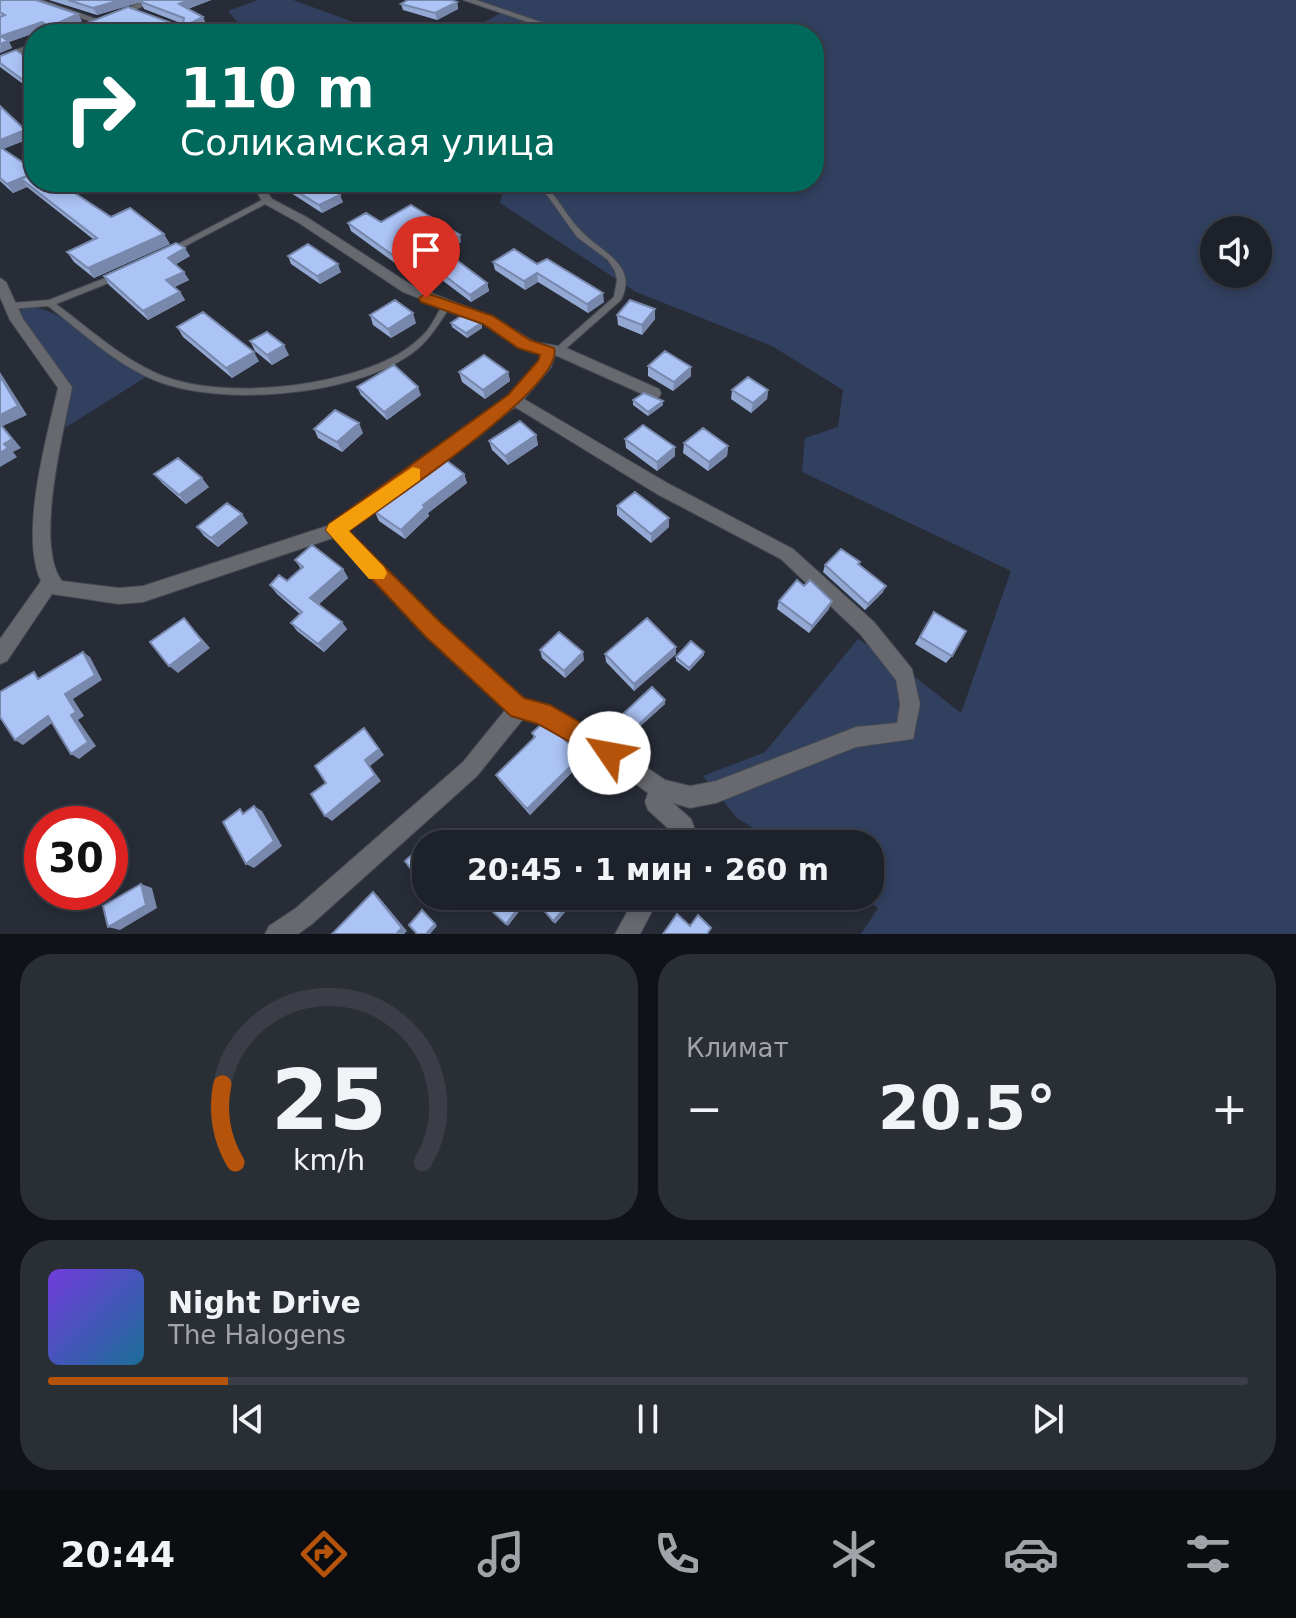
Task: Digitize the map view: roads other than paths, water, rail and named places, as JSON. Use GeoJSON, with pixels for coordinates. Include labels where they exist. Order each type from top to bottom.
{"type":"FeatureCollection","features":[{"type":"Feature","properties":{"kind":"street"},"geometry":{"type":"LineString","coordinates":[[33,0],[98,21]]}},
{"type":"Feature","properties":{"kind":"street"},"geometry":{"type":"LineString","coordinates":[[91,24],[154,0]]}},
{"type":"Feature","properties":{"kind":"street"},"geometry":{"type":"LineString","coordinates":[[467,0],[541,24]]}},
{"type":"Feature","properties":{"kind":"street"},"geometry":{"type":"LineString","coordinates":[[0,59],[22,53]]}},
{"type":"Feature","properties":{"kind":"street"},"geometry":{"type":"LineString","coordinates":[[262,192],[408,289],[445,308],[488,320],[524,344],[554,351],[654,393]]}},
{"type":"Feature","properties":{"kind":"street"},"geometry":{"type":"LineString","coordinates":[[0,282],[17,320],[65,387],[41,515],[40,564],[49,583],[57,588],[119,596],[143,594],[336,530],[514,400],[554,351]]}},
{"type":"Feature","properties":{"kind":"street"},"geometry":{"type":"LineString","coordinates":[[336,530],[433,629],[519,708],[542,713],[583,735],[660,789],[690,797],[716,792],[856,737],[906,732],[910,704],[905,676],[867,628],[787,554],[663,489],[514,400]]}},
{"type":"Feature","properties":{"kind":"street"},"geometry":{"type":"LineString","coordinates":[[0,655],[49,583]]}},
{"type":"Feature","properties":{"kind":"street"},"geometry":{"type":"LineString","coordinates":[[277,934],[304,916],[470,769],[519,708]]}},
{"type":"Feature","properties":{"kind":"street"},"geometry":{"type":"LineString","coordinates":[[660,789],[656,802],[683,827],[682,830]]}},
{"type":"Feature","properties":{"kind":"street"},"geometry":{"type":"LineString","coordinates":[[627,934],[641,910]]}},
{"type":"Feature","properties":{"kind":"lane"},"geometry":{"type":"LineString","coordinates":[[132,9],[146,14]]}},
{"type":"Feature","properties":{"kind":"lane"},"geometry":{"type":"LineString","coordinates":[[161,255],[259,192]]}},
{"type":"Feature","properties":{"kind":"lane"},"geometry":{"type":"LineString","coordinates":[[548,192],[582,237],[614,261],[622,290],[618,298],[554,351]]}},
{"type":"Feature","properties":{"kind":"lane"},"geometry":{"type":"LineString","coordinates":[[11,306],[50,303],[123,274]]}},
{"type":"Feature","properties":{"kind":"lane"},"geometry":{"type":"LineString","coordinates":[[50,303],[141,370],[178,385],[250,390],[286,390],[346,379],[389,366],[438,327],[445,308]]}}]}
